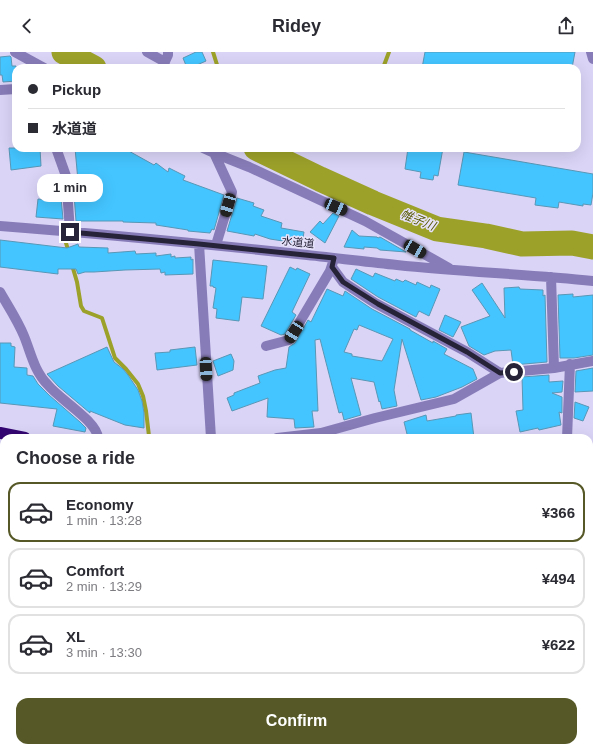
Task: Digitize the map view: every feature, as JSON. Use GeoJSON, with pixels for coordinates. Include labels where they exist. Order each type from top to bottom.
{"type":"FeatureCollection","features":[{"type":"Feature","properties":{"kind":"street"},"geometry":{"type":"LineString","coordinates":[[15,52],[37,64]]}},
{"type":"Feature","properties":{"kind":"street"},"geometry":{"type":"LineString","coordinates":[[147,52],[165,61]]}},
{"type":"Feature","properties":{"kind":"street"},"geometry":{"type":"LineString","coordinates":[[591,52],[593,59]]}},
{"type":"Feature","properties":{"kind":"street"},"geometry":{"type":"LineString","coordinates":[[0,90],[12,89]]}},
{"type":"Feature","properties":{"kind":"street"},"geometry":{"type":"LineString","coordinates":[[57,152],[66,176],[70,232]]}},
{"type":"Feature","properties":{"kind":"street"},"geometry":{"type":"LineString","coordinates":[[214,153],[232,192],[216,245]]}},
{"type":"Feature","properties":{"kind":"street"},"geometry":{"type":"LineString","coordinates":[[214,153],[249,167],[365,220],[453,270]]}},
{"type":"Feature","properties":{"kind":"street","name":"水道道"},"geometry":{"type":"LineString","coordinates":[[0,226],[216,245],[333,262],[593,281]]}},
{"type":"Feature","properties":{"kind":"street"},"geometry":{"type":"LineString","coordinates":[[199,244],[211,434]]}},
{"type":"Feature","properties":{"kind":"street"},"geometry":{"type":"LineString","coordinates":[[266,346],[289,340],[333,262]]}},
{"type":"Feature","properties":{"kind":"street"},"geometry":{"type":"LineString","coordinates":[[333,262],[343,282],[378,304],[467,352],[500,373]]}},
{"type":"Feature","properties":{"kind":"street"},"geometry":{"type":"LineString","coordinates":[[551,277],[554,368]]}},
{"type":"Feature","properties":{"kind":"street"},"geometry":{"type":"LineString","coordinates":[[0,292],[24,335],[40,376],[48,386],[90,422],[98,434]]}},
{"type":"Feature","properties":{"kind":"street"},"geometry":{"type":"LineString","coordinates":[[312,434],[454,399],[500,373],[554,368],[593,361]]}},
{"type":"Feature","properties":{"kind":"street"},"geometry":{"type":"LineString","coordinates":[[567,434],[570,364]]}},
{"type":"Feature","properties":{"kind":"building"},"geometry":{"type":"Polygon","coordinates":[[[196,52],[202,52],[206,61],[199,64],[185,64],[183,58],[196,52]]]}},
{"type":"Feature","properties":{"kind":"building"},"geometry":{"type":"Polygon","coordinates":[[[425,52],[575,52],[573,64],[423,64],[425,52]]]}},
{"type":"Feature","properties":{"kind":"building"},"geometry":{"type":"Polygon","coordinates":[[[0,57],[11,57],[12,81],[3,82],[2,75],[0,75],[0,57]]]}},
{"type":"Feature","properties":{"kind":"building"},"geometry":{"type":"Polygon","coordinates":[[[9,148],[12,148],[12,152],[40,152],[41,166],[11,170],[9,148]]]}},
{"type":"Feature","properties":{"kind":"building"},"geometry":{"type":"Polygon","coordinates":[[[75,152],[131,152],[154,165],[156,163],[168,172],[169,168],[185,176],[183,180],[224,195],[214,230],[212,229],[210,233],[188,231],[156,225],[156,223],[76,221],[73,181],[78,181],[75,152]]]}},
{"type":"Feature","properties":{"kind":"building"},"geometry":{"type":"Polygon","coordinates":[[[407,152],[442,152],[438,176],[434,175],[433,180],[420,178],[421,172],[405,169],[407,152]]]}},
{"type":"Feature","properties":{"kind":"building"},"geometry":{"type":"Polygon","coordinates":[[[464,152],[593,174],[593,193],[591,205],[583,204],[583,206],[559,202],[558,208],[535,205],[536,198],[458,185],[464,152]]]}},
{"type":"Feature","properties":{"kind":"building"},"geometry":{"type":"Polygon","coordinates":[[[49,197],[61,198],[63,219],[36,217],[38,199],[49,200],[49,197]]]}},
{"type":"Feature","properties":{"kind":"building"},"geometry":{"type":"Polygon","coordinates":[[[237,198],[254,203],[253,206],[264,210],[261,216],[282,223],[281,228],[304,232],[302,244],[270,239],[255,234],[254,236],[227,231],[237,198]]]}},
{"type":"Feature","properties":{"kind":"building"},"geometry":{"type":"Polygon","coordinates":[[[333,213],[339,216],[325,243],[310,232],[320,221],[323,224],[333,213]]]}},
{"type":"Feature","properties":{"kind":"building"},"geometry":{"type":"Polygon","coordinates":[[[352,230],[359,236],[380,237],[406,252],[380,250],[377,248],[364,247],[364,249],[344,247],[352,230]]]}},
{"type":"Feature","properties":{"kind":"building"},"geometry":{"type":"Polygon","coordinates":[[[0,240],[67,248],[78,244],[79,247],[108,248],[108,253],[135,251],[136,254],[156,253],[156,256],[171,254],[171,257],[175,256],[175,258],[191,257],[191,260],[193,259],[193,274],[165,275],[165,272],[161,273],[160,269],[85,272],[78,274],[76,269],[58,269],[58,274],[0,267],[0,240]]]}},
{"type":"Feature","properties":{"kind":"building"},"geometry":{"type":"Polygon","coordinates":[[[213,260],[267,266],[263,299],[242,297],[239,321],[216,318],[217,309],[213,308],[216,288],[210,286],[213,260]]]}},
{"type":"Feature","properties":{"kind":"building"},"geometry":{"type":"Polygon","coordinates":[[[290,267],[296,270],[297,268],[310,274],[292,312],[296,315],[285,334],[281,335],[261,326],[290,267]]]}},
{"type":"Feature","properties":{"kind":"building"},"geometry":{"type":"Polygon","coordinates":[[[356,269],[373,277],[375,273],[395,281],[396,279],[403,282],[405,280],[416,285],[417,282],[430,288],[431,285],[440,289],[429,316],[419,311],[416,317],[378,297],[351,279],[356,269]]]}},
{"type":"Feature","properties":{"kind":"building"},"geometry":{"type":"Polygon","coordinates":[[[482,283],[505,318],[504,288],[519,287],[520,289],[543,290],[543,296],[545,295],[547,362],[513,365],[511,350],[495,351],[484,355],[469,346],[461,327],[490,316],[472,290],[482,283]]]}},
{"type":"Feature","properties":{"kind":"building"},"geometry":{"type":"Polygon","coordinates":[[[327,289],[343,296],[345,291],[372,309],[433,343],[433,341],[447,349],[444,354],[473,369],[477,379],[462,387],[436,397],[421,400],[402,339],[394,390],[397,406],[382,409],[374,382],[351,378],[361,415],[344,420],[342,412],[339,413],[320,339],[315,340],[318,411],[312,411],[314,427],[295,428],[294,419],[267,417],[268,398],[232,411],[227,398],[234,395],[234,393],[260,383],[258,376],[286,368],[289,347],[295,343],[308,320],[311,322],[327,289]],[[359,325],[357,330],[354,329],[344,352],[352,354],[352,356],[382,361],[393,339],[359,325]]]}},
{"type":"Feature","properties":{"kind":"building"},"geometry":{"type":"Polygon","coordinates":[[[573,294],[573,297],[593,295],[593,355],[574,358],[560,358],[558,295],[573,294]]]}},
{"type":"Feature","properties":{"kind":"building"},"geometry":{"type":"Polygon","coordinates":[[[445,315],[461,322],[453,337],[439,330],[445,315]]]}},
{"type":"Feature","properties":{"kind":"building"},"geometry":{"type":"Polygon","coordinates":[[[0,343],[11,343],[11,346],[15,347],[14,367],[27,368],[27,375],[33,376],[38,384],[49,395],[80,422],[86,428],[85,432],[53,426],[57,409],[0,403],[0,343]]]}},
{"type":"Feature","properties":{"kind":"building"},"geometry":{"type":"Polygon","coordinates":[[[107,347],[114,362],[123,369],[138,390],[144,413],[144,428],[125,425],[90,411],[90,413],[58,386],[47,374],[107,347]]]}},
{"type":"Feature","properties":{"kind":"building"},"geometry":{"type":"Polygon","coordinates":[[[195,347],[197,365],[157,370],[155,353],[170,352],[170,350],[195,347]]]}},
{"type":"Feature","properties":{"kind":"building"},"geometry":{"type":"Polygon","coordinates":[[[231,354],[234,361],[233,370],[218,376],[213,361],[231,354]]]}},
{"type":"Feature","properties":{"kind":"building"},"geometry":{"type":"Polygon","coordinates":[[[593,368],[593,391],[575,392],[576,371],[593,368]]]}},
{"type":"Feature","properties":{"kind":"building"},"geometry":{"type":"Polygon","coordinates":[[[549,375],[549,382],[563,381],[562,392],[552,393],[562,397],[562,413],[559,412],[561,425],[539,430],[538,428],[520,432],[516,411],[523,410],[522,377],[549,375]]]}},
{"type":"Feature","properties":{"kind":"building"},"geometry":{"type":"Polygon","coordinates":[[[575,402],[589,407],[583,421],[574,418],[575,402]]]}},
{"type":"Feature","properties":{"kind":"building"},"geometry":{"type":"Polygon","coordinates":[[[471,413],[474,434],[407,434],[404,422],[426,415],[427,421],[471,413]]]}},
{"type":"Feature","properties":{"kind":"waterway","name":"帷子川"},"geometry":{"type":"LineString","coordinates":[[64,52],[86,64]]}},
{"type":"Feature","properties":{"kind":"waterway"},"geometry":{"type":"LineString","coordinates":[[213,52],[217,64]]}},
{"type":"Feature","properties":{"kind":"waterway"},"geometry":{"type":"LineString","coordinates":[[384,64],[389,52]]}},
{"type":"Feature","properties":{"kind":"waterway","name":"帷子川"},"geometry":{"type":"LineString","coordinates":[[264,152],[373,203],[437,229],[486,236],[522,244],[572,243],[593,247]]}},
{"type":"Feature","properties":{"kind":"waterway"},"geometry":{"type":"LineString","coordinates":[[276,158],[286,152]]}},
{"type":"Feature","properties":{"kind":"waterway"},"geometry":{"type":"LineString","coordinates":[[65,232],[69,253]]}},
{"type":"Feature","properties":{"kind":"waterway"},"geometry":{"type":"LineString","coordinates":[[72,265],[77,282],[81,306],[84,311],[102,318],[115,358],[138,384],[143,396],[149,434]]}},
{"type":"Feature","properties":{"kind":"route"},"geometry":{"type":"LineString","coordinates":[[70,232],[334,258],[332,267],[343,282],[375,302],[467,352],[500,373],[514,372]]}}]}
